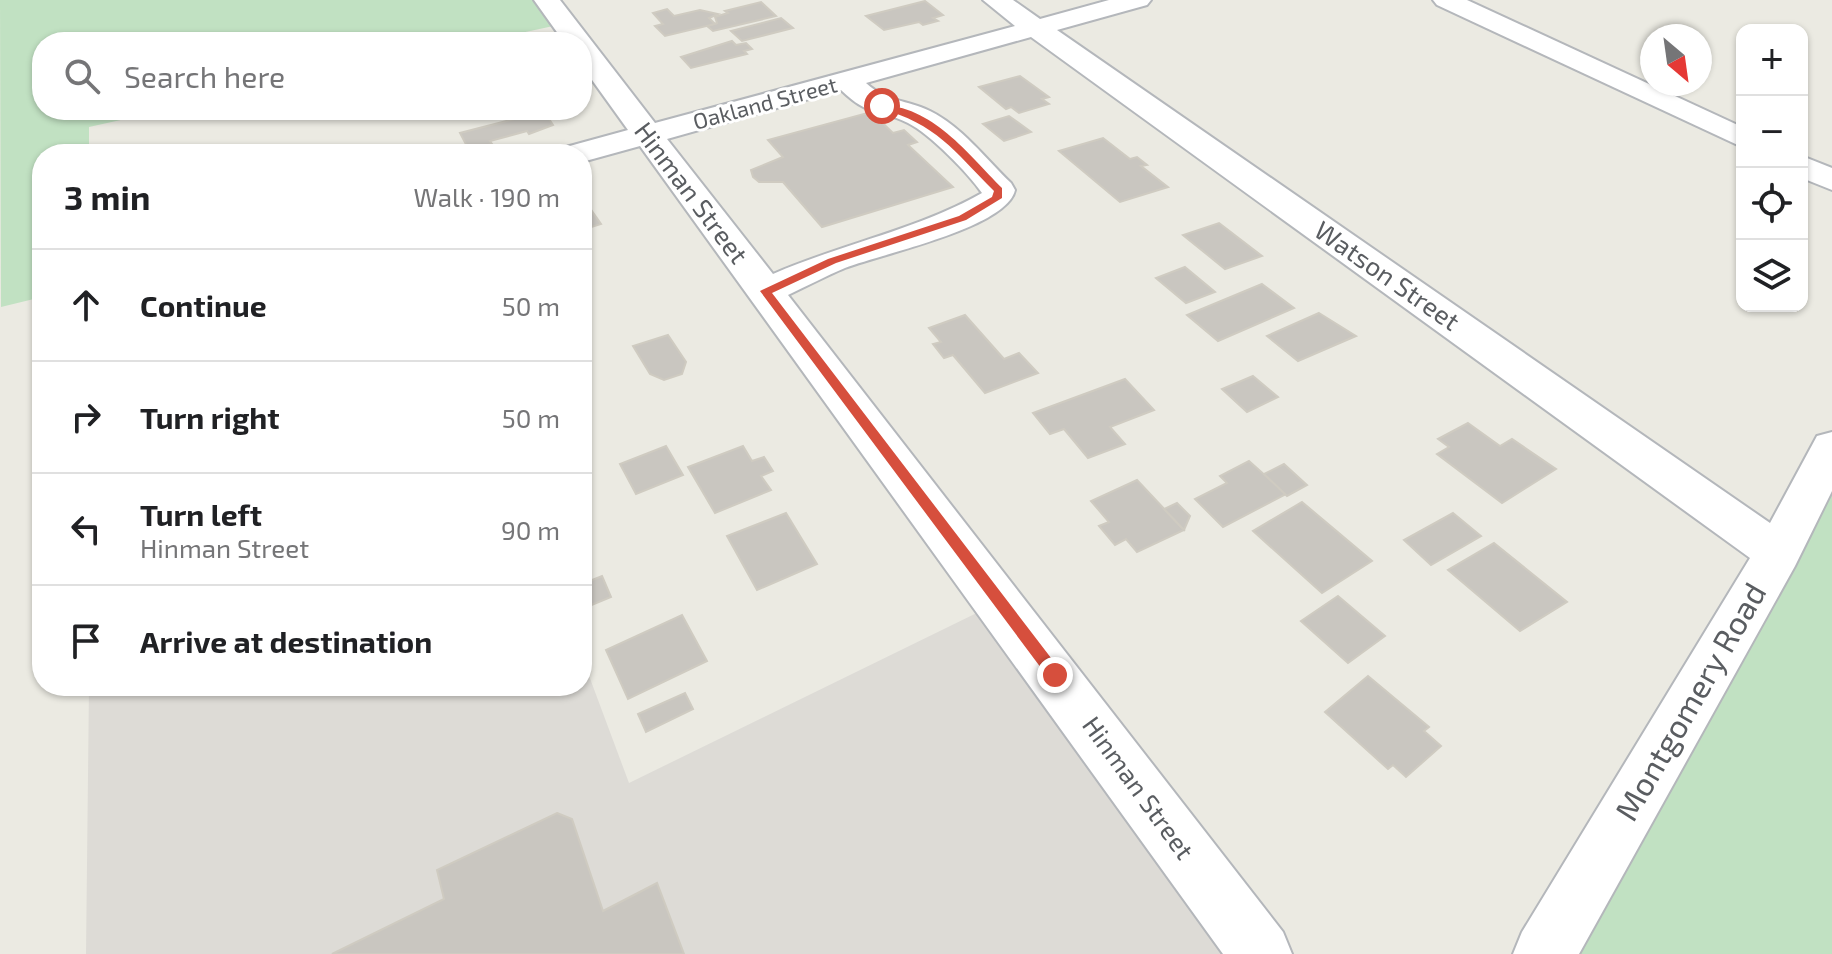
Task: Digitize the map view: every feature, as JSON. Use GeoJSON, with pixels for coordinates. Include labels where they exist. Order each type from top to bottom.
{"type":"FeatureCollection","features":[{"type":"Feature","properties":{"kind":"street"},"geometry":{"type":"LineString","coordinates":[[547,0],[571,32]]}},
{"type":"Feature","properties":{"kind":"street","name":"Watson Street"},"geometry":{"type":"LineString","coordinates":[[996,0],[1778,553]]}},
{"type":"Feature","properties":{"kind":"street","name":"Oakland Street"},"geometry":{"type":"LineString","coordinates":[[592,150],[1138,0]]}},
{"type":"Feature","properties":{"kind":"street"},"geometry":{"type":"LineString","coordinates":[[1446,0],[1736,135]]}},
{"type":"Feature","properties":{"kind":"street","name":"Hinman Street"},"geometry":{"type":"LineString","coordinates":[[592,60],[1261,954]]}},
{"type":"Feature","properties":{"kind":"street"},"geometry":{"type":"LineString","coordinates":[[766,291],[832,261],[962,218],[997,198],[999,190],[935,127],[917,116],[871,103],[846,80]]}},
{"type":"Feature","properties":{"kind":"street"},"geometry":{"type":"LineString","coordinates":[[1806,168],[1832,180]]}},
{"type":"Feature","properties":{"kind":"street","name":"Montgomery Road"},"geometry":{"type":"LineString","coordinates":[[1544,954],[1778,553],[1832,447]]}},
{"type":"Feature","properties":{"kind":"shaded area"},"geometry":{"type":"Polygon","coordinates":[[[991,606],[1250,954],[86,954],[89,696],[592,696],[592,684],[629,783],[991,606]]]}},
{"type":"Feature","properties":{"kind":"green space"},"geometry":{"type":"Polygon","coordinates":[[[0,0],[539,0],[558,25],[525,32],[32,32],[32,120],[121,120],[89,127],[89,144],[32,144],[32,299],[1,307],[0,0]]]}},
{"type":"Feature","properties":{"kind":"green space"},"geometry":{"type":"Polygon","coordinates":[[[1832,447],[1832,954],[1544,954],[1832,447]]]}},
{"type":"Feature","properties":{"kind":"building"},"geometry":{"type":"Polygon","coordinates":[[[925,1],[943,15],[933,18],[938,21],[884,30],[866,16],[925,1]]]}},
{"type":"Feature","properties":{"kind":"building"},"geometry":{"type":"Polygon","coordinates":[[[761,2],[776,16],[713,31],[707,26],[717,23],[715,17],[728,13],[725,11],[761,2]]]}},
{"type":"Feature","properties":{"kind":"building"},"geometry":{"type":"Polygon","coordinates":[[[667,9],[674,16],[700,10],[718,14],[709,18],[715,24],[665,36],[655,26],[663,24],[653,13],[667,9]]]}},
{"type":"Feature","properties":{"kind":"building"},"geometry":{"type":"Polygon","coordinates":[[[781,18],[793,28],[742,41],[731,31],[781,18]]]}},
{"type":"Feature","properties":{"kind":"building"},"geometry":{"type":"Polygon","coordinates":[[[732,41],[736,45],[746,43],[752,49],[744,51],[747,54],[691,68],[681,57],[732,41]]]}},
{"type":"Feature","properties":{"kind":"building"},"geometry":{"type":"Polygon","coordinates":[[[1020,76],[1049,97],[1042,99],[1049,104],[1019,113],[1011,107],[1006,109],[979,87],[1020,76]]]}},
{"type":"Feature","properties":{"kind":"building"},"geometry":{"type":"Polygon","coordinates":[[[871,112],[893,133],[904,130],[917,142],[908,145],[953,187],[822,227],[783,182],[759,182],[753,177],[751,170],[783,157],[768,140],[871,112]]]}},
{"type":"Feature","properties":{"kind":"building"},"geometry":{"type":"Polygon","coordinates":[[[1009,116],[1031,132],[1004,141],[983,124],[1009,116]]]}},
{"type":"Feature","properties":{"kind":"building"},"geometry":{"type":"Polygon","coordinates":[[[511,120],[550,120],[553,125],[529,134],[527,131],[490,141],[492,144],[466,144],[460,133],[511,120]]]}},
{"type":"Feature","properties":{"kind":"building"},"geometry":{"type":"Polygon","coordinates":[[[1103,138],[1130,159],[1137,157],[1147,165],[1141,166],[1168,187],[1120,202],[1059,151],[1103,138]]]}},
{"type":"Feature","properties":{"kind":"building"},"geometry":{"type":"Polygon","coordinates":[[[592,211],[601,224],[592,227],[592,211]]]}},
{"type":"Feature","properties":{"kind":"building"},"geometry":{"type":"Polygon","coordinates":[[[1219,223],[1262,256],[1225,269],[1183,235],[1219,223]]]}},
{"type":"Feature","properties":{"kind":"building"},"geometry":{"type":"Polygon","coordinates":[[[1185,267],[1215,292],[1186,303],[1156,278],[1185,267]]]}},
{"type":"Feature","properties":{"kind":"building"},"geometry":{"type":"Polygon","coordinates":[[[1262,284],[1294,308],[1218,341],[1187,315],[1262,284]]]}},
{"type":"Feature","properties":{"kind":"building"},"geometry":{"type":"Polygon","coordinates":[[[1319,313],[1356,336],[1298,361],[1267,336],[1319,313]]]}},
{"type":"Feature","properties":{"kind":"building"},"geometry":{"type":"Polygon","coordinates":[[[965,315],[1004,359],[1019,353],[1038,373],[985,393],[953,355],[944,358],[933,344],[941,342],[929,328],[965,315]]]}},
{"type":"Feature","properties":{"kind":"building"},"geometry":{"type":"Polygon","coordinates":[[[668,335],[686,362],[682,374],[664,380],[650,374],[633,346],[668,335]]]}},
{"type":"Feature","properties":{"kind":"building"},"geometry":{"type":"Polygon","coordinates":[[[1253,376],[1278,397],[1247,412],[1222,389],[1253,376]]]}},
{"type":"Feature","properties":{"kind":"building"},"geometry":{"type":"Polygon","coordinates":[[[1125,379],[1154,410],[1110,427],[1125,444],[1088,458],[1064,429],[1050,434],[1033,413],[1125,379]]]}},
{"type":"Feature","properties":{"kind":"building"},"geometry":{"type":"Polygon","coordinates":[[[1468,423],[1500,446],[1512,439],[1556,469],[1502,503],[1437,454],[1449,447],[1438,439],[1468,423]]]}},
{"type":"Feature","properties":{"kind":"building"},"geometry":{"type":"Polygon","coordinates":[[[666,446],[683,475],[636,494],[620,464],[666,446]]]}},
{"type":"Feature","properties":{"kind":"building"},"geometry":{"type":"Polygon","coordinates":[[[743,446],[752,461],[764,457],[773,471],[761,476],[771,490],[715,513],[688,467],[743,446]]]}},
{"type":"Feature","properties":{"kind":"building"},"geometry":{"type":"Polygon","coordinates":[[[1249,461],[1286,494],[1223,527],[1195,499],[1227,483],[1220,476],[1249,461]]]}},
{"type":"Feature","properties":{"kind":"building"},"geometry":{"type":"Polygon","coordinates":[[[1284,464],[1307,485],[1287,496],[1264,474],[1284,464]]]}},
{"type":"Feature","properties":{"kind":"building"},"geometry":{"type":"Polygon","coordinates":[[[1137,480],[1184,530],[1137,552],[1126,539],[1115,545],[1099,526],[1109,522],[1091,501],[1137,480]]]}},
{"type":"Feature","properties":{"kind":"building"},"geometry":{"type":"Polygon","coordinates":[[[1302,502],[1372,561],[1322,593],[1253,531],[1302,502]]]}},
{"type":"Feature","properties":{"kind":"building"},"geometry":{"type":"Polygon","coordinates":[[[1177,503],[1190,516],[1184,530],[1164,509],[1177,503]]]}},
{"type":"Feature","properties":{"kind":"building"},"geometry":{"type":"Polygon","coordinates":[[[786,513],[817,564],[757,590],[727,536],[786,513]]]}},
{"type":"Feature","properties":{"kind":"building"},"geometry":{"type":"Polygon","coordinates":[[[1453,513],[1481,536],[1431,565],[1404,540],[1453,513]]]}},
{"type":"Feature","properties":{"kind":"building"},"geometry":{"type":"Polygon","coordinates":[[[1494,543],[1567,602],[1520,631],[1448,570],[1494,543]]]}},
{"type":"Feature","properties":{"kind":"building"},"geometry":{"type":"Polygon","coordinates":[[[602,576],[611,597],[592,605],[592,580],[602,576]]]}},
{"type":"Feature","properties":{"kind":"building"},"geometry":{"type":"Polygon","coordinates":[[[1338,596],[1385,636],[1348,663],[1301,621],[1338,596]]]}},
{"type":"Feature","properties":{"kind":"building"},"geometry":{"type":"Polygon","coordinates":[[[682,615],[707,661],[628,699],[606,650],[682,615]]]}},
{"type":"Feature","properties":{"kind":"building"},"geometry":{"type":"Polygon","coordinates":[[[1368,676],[1429,727],[1424,731],[1441,746],[1406,777],[1393,765],[1388,769],[1325,712],[1368,676]]]}},
{"type":"Feature","properties":{"kind":"building"},"geometry":{"type":"Polygon","coordinates":[[[685,693],[693,709],[646,732],[638,714],[685,693]]]}},
{"type":"Feature","properties":{"kind":"building"},"geometry":{"type":"Polygon","coordinates":[[[557,813],[572,819],[603,911],[657,883],[684,954],[332,954],[444,899],[437,870],[557,813]]]}},
{"type":"Feature","properties":{"kind":"route"},"geometry":{"type":"LineString","coordinates":[[882,106],[917,116],[935,127],[999,190],[997,198],[962,218],[832,261],[766,291],[1055,675]]}}]}
